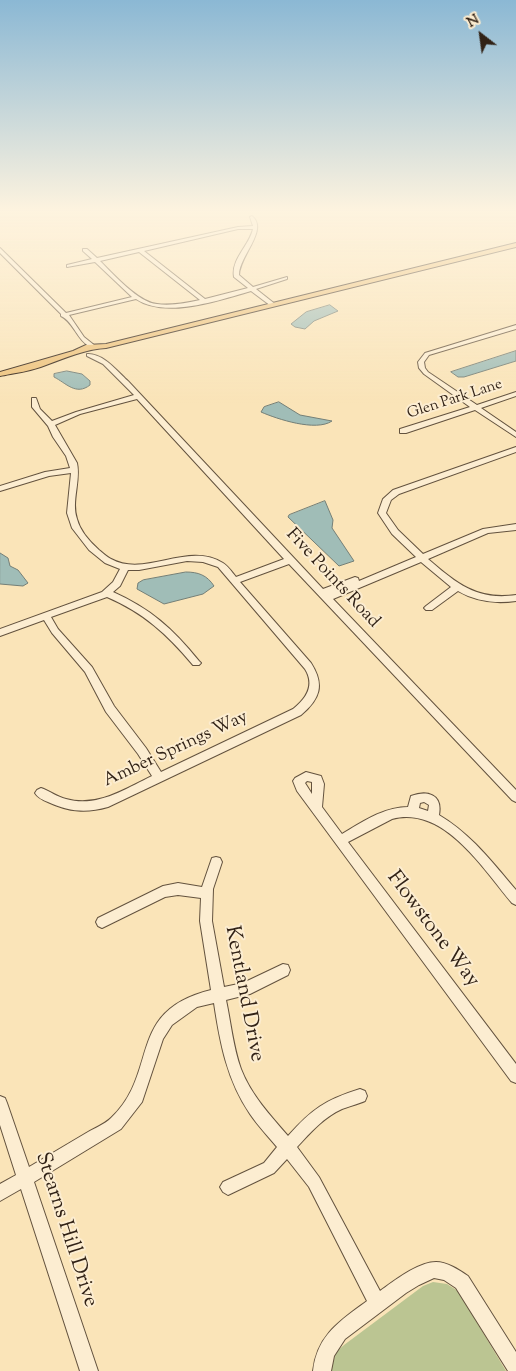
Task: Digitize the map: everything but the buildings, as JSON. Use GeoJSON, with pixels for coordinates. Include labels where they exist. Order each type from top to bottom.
{"type":"FeatureCollection","features":[{"type":"Feature","properties":{"kind":"main road"},"geometry":{"type":"LineString","coordinates":[[0,374],[105,346],[395,275]]}},
{"type":"Feature","properties":{"kind":"street"},"geometry":{"type":"LineString","coordinates":[[24,275],[63,315],[90,350]]}},
{"type":"Feature","properties":{"kind":"street"},"geometry":{"type":"LineString","coordinates":[[113,275],[148,305],[160,307],[177,306],[251,289],[285,278]]}},
{"type":"Feature","properties":{"kind":"street"},"geometry":{"type":"LineString","coordinates":[[171,275],[203,300]]}},
{"type":"Feature","properties":{"kind":"street"},"geometry":{"type":"LineString","coordinates":[[236,275],[273,305]]}},
{"type":"Feature","properties":{"kind":"street"},"geometry":{"type":"LineString","coordinates":[[63,315],[138,297]]}},
{"type":"Feature","properties":{"kind":"street"},"geometry":{"type":"LineString","coordinates":[[516,328],[433,352],[423,358],[421,362],[422,368],[426,373],[516,435]]}},
{"type":"Feature","properties":{"kind":"street","name":"Five Points Road"},"geometry":{"type":"LineString","coordinates":[[90,350],[126,382],[288,558],[516,797]]}},
{"type":"Feature","properties":{"kind":"street","name":"Glen Park Lane"},"geometry":{"type":"LineString","coordinates":[[402,431],[516,394]]}},
{"type":"Feature","properties":{"kind":"street"},"geometry":{"type":"LineString","coordinates":[[50,424],[78,413],[139,396]]}},
{"type":"Feature","properties":{"kind":"street"},"geometry":{"type":"LineString","coordinates":[[34,399],[35,408],[50,424],[71,457],[75,470],[71,508],[76,526],[82,536],[103,560],[114,566],[140,568],[184,558],[198,558],[217,563],[233,577],[288,558]]}},
{"type":"Feature","properties":{"kind":"street"},"geometry":{"type":"LineString","coordinates":[[516,449],[401,490],[387,499],[382,513],[386,523],[457,588],[488,598],[516,598]]}},
{"type":"Feature","properties":{"kind":"street"},"geometry":{"type":"LineString","coordinates":[[0,489],[48,474],[75,470]]}},
{"type":"Feature","properties":{"kind":"street"},"geometry":{"type":"LineString","coordinates":[[324,596],[396,570],[422,557],[486,532],[516,527]]}},
{"type":"Feature","properties":{"kind":"street"},"geometry":{"type":"LineString","coordinates":[[0,633],[107,593],[117,584],[125,568]]}},
{"type":"Feature","properties":{"kind":"street","name":"Amber Springs Way"},"geometry":{"type":"LineString","coordinates":[[41,793],[66,805],[84,808],[108,802],[297,712],[308,704],[314,690],[315,680],[309,668],[233,577]]}},
{"type":"Feature","properties":{"kind":"street"},"geometry":{"type":"LineString","coordinates":[[430,608],[457,588]]}},
{"type":"Feature","properties":{"kind":"street"},"geometry":{"type":"LineString","coordinates":[[107,593],[133,605],[157,620],[196,663]]}},
{"type":"Feature","properties":{"kind":"street"},"geometry":{"type":"LineString","coordinates":[[46,616],[55,631],[89,670],[110,709],[159,777]]}},
{"type":"Feature","properties":{"kind":"street","name":"Flowstone Way"},"geometry":{"type":"LineString","coordinates":[[316,808],[516,1076]]}},
{"type":"Feature","properties":{"kind":"street"},"geometry":{"type":"LineString","coordinates":[[341,840],[384,817],[398,812],[413,811],[433,816],[448,824],[461,836],[516,900]]}},
{"type":"Feature","properties":{"kind":"street","name":"Kentland Drive"},"geometry":{"type":"LineString","coordinates":[[216,862],[207,893],[206,921],[228,1050],[238,1080],[255,1109],[305,1168],[318,1189],[378,1305]]}},
{"type":"Feature","properties":{"kind":"street"},"geometry":{"type":"LineString","coordinates":[[102,922],[163,892],[178,889],[207,893]]}},
{"type":"Feature","properties":{"kind":"street"},"geometry":{"type":"LineString","coordinates":[[0,1193],[116,1124],[137,1097],[154,1042],[167,1020],[190,1004],[244,989],[282,970]]}},
{"type":"Feature","properties":{"kind":"street"},"geometry":{"type":"LineString","coordinates":[[228,1187],[270,1168],[310,1122],[321,1113],[338,1103],[360,1096]]}},
{"type":"Feature","properties":{"kind":"street","name":"Stearns Hill Drive"},"geometry":{"type":"LineString","coordinates":[[0,1103],[89,1371]]}},
{"type":"Feature","properties":{"kind":"street"},"geometry":{"type":"LineString","coordinates":[[322,1371],[325,1354],[340,1333],[425,1272],[434,1270],[453,1275],[469,1291],[516,1368]]}},
{"type":"Feature","properties":{"kind":"green space"},"geometry":{"type":"Polygon","coordinates":[[[433,1282],[447,1284],[458,1291],[506,1371],[331,1371],[336,1352],[344,1345],[423,1286],[433,1282]]]}},
{"type":"Feature","properties":{"kind":"water"},"geometry":{"type":"Polygon","coordinates":[[[330,305],[338,311],[314,321],[305,329],[291,324],[306,312],[330,305]]]}},
{"type":"Feature","properties":{"kind":"water"},"geometry":{"type":"Polygon","coordinates":[[[516,351],[516,361],[464,377],[458,377],[451,372],[516,351]]]}},
{"type":"Feature","properties":{"kind":"water"},"geometry":{"type":"Polygon","coordinates":[[[67,371],[82,374],[90,381],[90,385],[85,388],[76,389],[54,377],[54,374],[67,371]]]}},
{"type":"Feature","properties":{"kind":"water"},"geometry":{"type":"Polygon","coordinates":[[[279,402],[300,415],[332,421],[325,424],[307,425],[286,421],[261,412],[264,407],[279,402]]]}},
{"type":"Feature","properties":{"kind":"water"},"geometry":{"type":"Polygon","coordinates":[[[325,501],[333,520],[332,528],[354,561],[339,566],[288,517],[325,501]]]}},
{"type":"Feature","properties":{"kind":"water"},"geometry":{"type":"Polygon","coordinates":[[[0,553],[8,558],[10,566],[18,570],[28,583],[23,586],[0,584],[0,553]]]}},
{"type":"Feature","properties":{"kind":"water"},"geometry":{"type":"Polygon","coordinates":[[[186,572],[202,575],[214,586],[203,594],[164,604],[137,589],[138,583],[143,580],[186,572]]]}}]}
